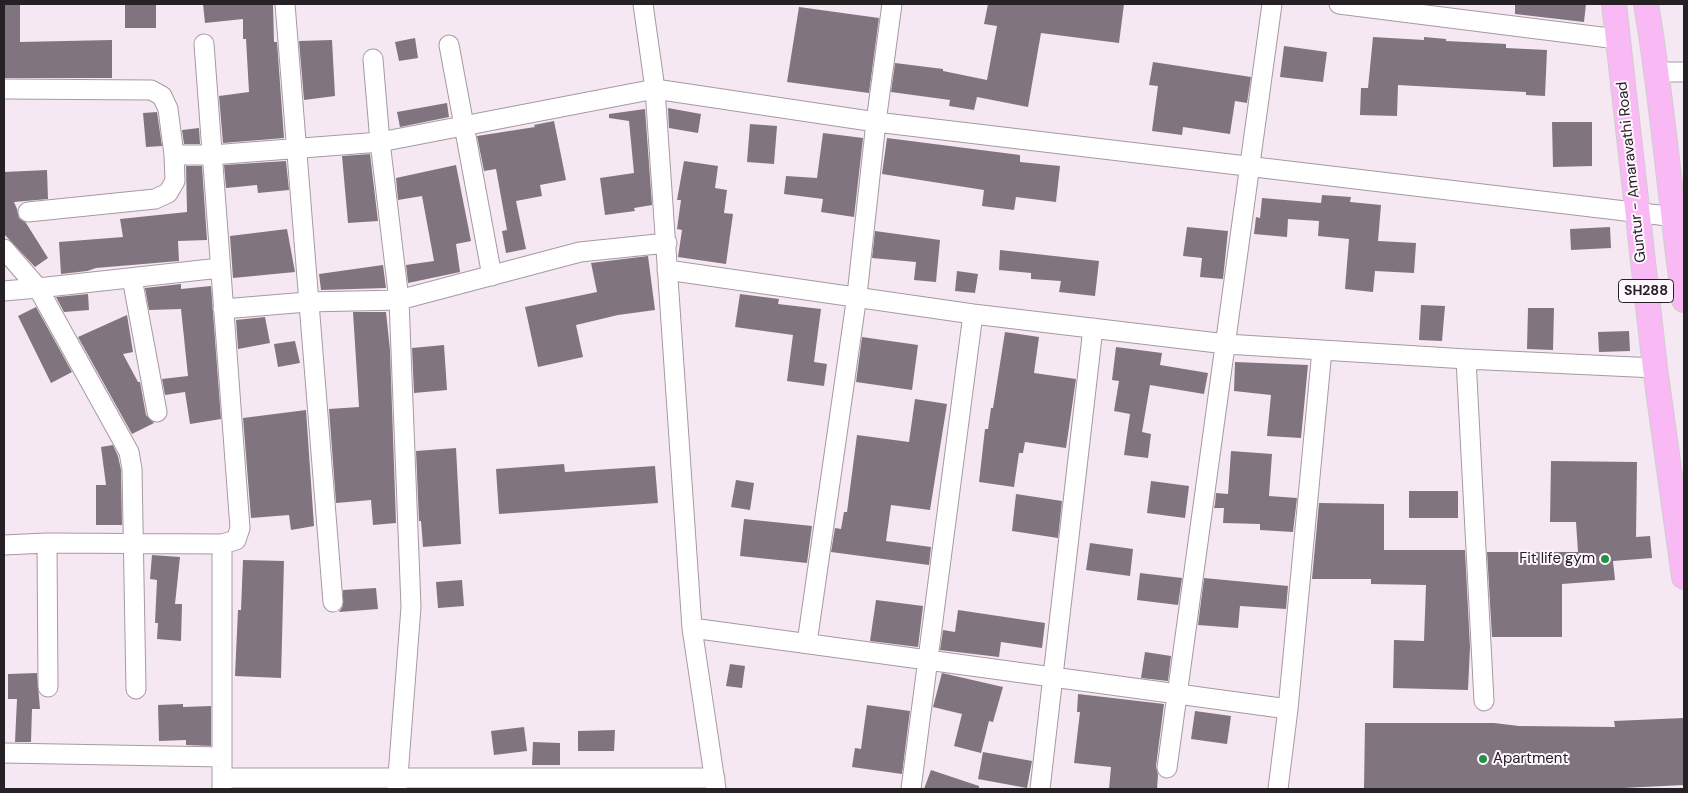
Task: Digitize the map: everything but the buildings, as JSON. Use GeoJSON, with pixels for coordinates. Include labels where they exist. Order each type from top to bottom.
{"type":"FeatureCollection","features":[{"type":"Feature","properties":{"kind":"main road","name":"Guntur - Amaravathi Road"},"geometry":{"type":"LineString","coordinates":[[1614,4],[1655,368],[1684,577]]}},
{"type":"Feature","properties":{"kind":"main road","name":"SH288"},"geometry":{"type":"LineString","coordinates":[[1646,4],[1679,218],[1684,300]]}},
{"type":"Feature","properties":{"kind":"street"},"geometry":{"type":"LineString","coordinates":[[285,4],[307,302],[333,602]]}},
{"type":"Feature","properties":{"kind":"street"},"geometry":{"type":"LineString","coordinates":[[222,544],[222,784],[716,784],[692,628],[655,89],[643,4]]}},
{"type":"Feature","properties":{"kind":"street"},"geometry":{"type":"LineString","coordinates":[[807,643],[857,295],[876,122],[892,4]]}},
{"type":"Feature","properties":{"kind":"street"},"geometry":{"type":"LineString","coordinates":[[1167,768],[1272,4]]}},
{"type":"Feature","properties":{"kind":"street"},"geometry":{"type":"LineString","coordinates":[[1339,4],[1617,39]]}},
{"type":"Feature","properties":{"kind":"street"},"geometry":{"type":"LineString","coordinates":[[4,546],[48,543],[222,544],[236,540],[240,528],[204,44]]}},
{"type":"Feature","properties":{"kind":"street"},"geometry":{"type":"LineString","coordinates":[[449,46],[492,276]]}},
{"type":"Feature","properties":{"kind":"street"},"geometry":{"type":"LineString","coordinates":[[373,59],[380,142],[399,300],[411,606],[397,784]]}},
{"type":"Feature","properties":{"kind":"street"},"geometry":{"type":"LineString","coordinates":[[1658,72],[1684,72]]}},
{"type":"Feature","properties":{"kind":"street"},"geometry":{"type":"LineString","coordinates":[[4,88],[151,90],[162,96],[168,109],[174,155],[175,181],[168,193],[155,200],[28,212]]}},
{"type":"Feature","properties":{"kind":"street"},"geometry":{"type":"LineString","coordinates":[[174,155],[212,155],[380,142],[655,89],[876,122],[1679,218]]}},
{"type":"Feature","properties":{"kind":"street"},"geometry":{"type":"LineString","coordinates":[[223,309],[307,302],[399,300],[580,252],[666,243]]}},
{"type":"Feature","properties":{"kind":"street"},"geometry":{"type":"LineString","coordinates":[[4,249],[38,288],[129,452],[132,469],[136,689]]}},
{"type":"Feature","properties":{"kind":"street"},"geometry":{"type":"LineString","coordinates":[[4,291],[220,268]]}},
{"type":"Feature","properties":{"kind":"street"},"geometry":{"type":"LineString","coordinates":[[667,270],[857,295],[973,314],[1226,344],[1466,359],[1655,368]]}},
{"type":"Feature","properties":{"kind":"street"},"geometry":{"type":"LineString","coordinates":[[132,278],[157,412]]}},
{"type":"Feature","properties":{"kind":"street"},"geometry":{"type":"LineString","coordinates":[[911,789],[973,314]]}},
{"type":"Feature","properties":{"kind":"street"},"geometry":{"type":"LineString","coordinates":[[1040,789],[1093,328]]}},
{"type":"Feature","properties":{"kind":"street"},"geometry":{"type":"LineString","coordinates":[[1278,789],[1288,709],[1322,350]]}},
{"type":"Feature","properties":{"kind":"street"},"geometry":{"type":"LineString","coordinates":[[1466,359],[1484,701]]}},
{"type":"Feature","properties":{"kind":"street"},"geometry":{"type":"LineString","coordinates":[[48,543],[48,687]]}},
{"type":"Feature","properties":{"kind":"street"},"geometry":{"type":"LineString","coordinates":[[692,628],[1288,709]]}},
{"type":"Feature","properties":{"kind":"street"},"geometry":{"type":"LineString","coordinates":[[4,753],[222,757]]}},
{"type":"Feature","properties":{"kind":"place","name":"Fit life gym"},"geometry":{"type":"Point","coordinates":[1605,559]}},
{"type":"Feature","properties":{"kind":"place","name":"Apartment"},"geometry":{"type":"Point","coordinates":[1483,759]}}]}
